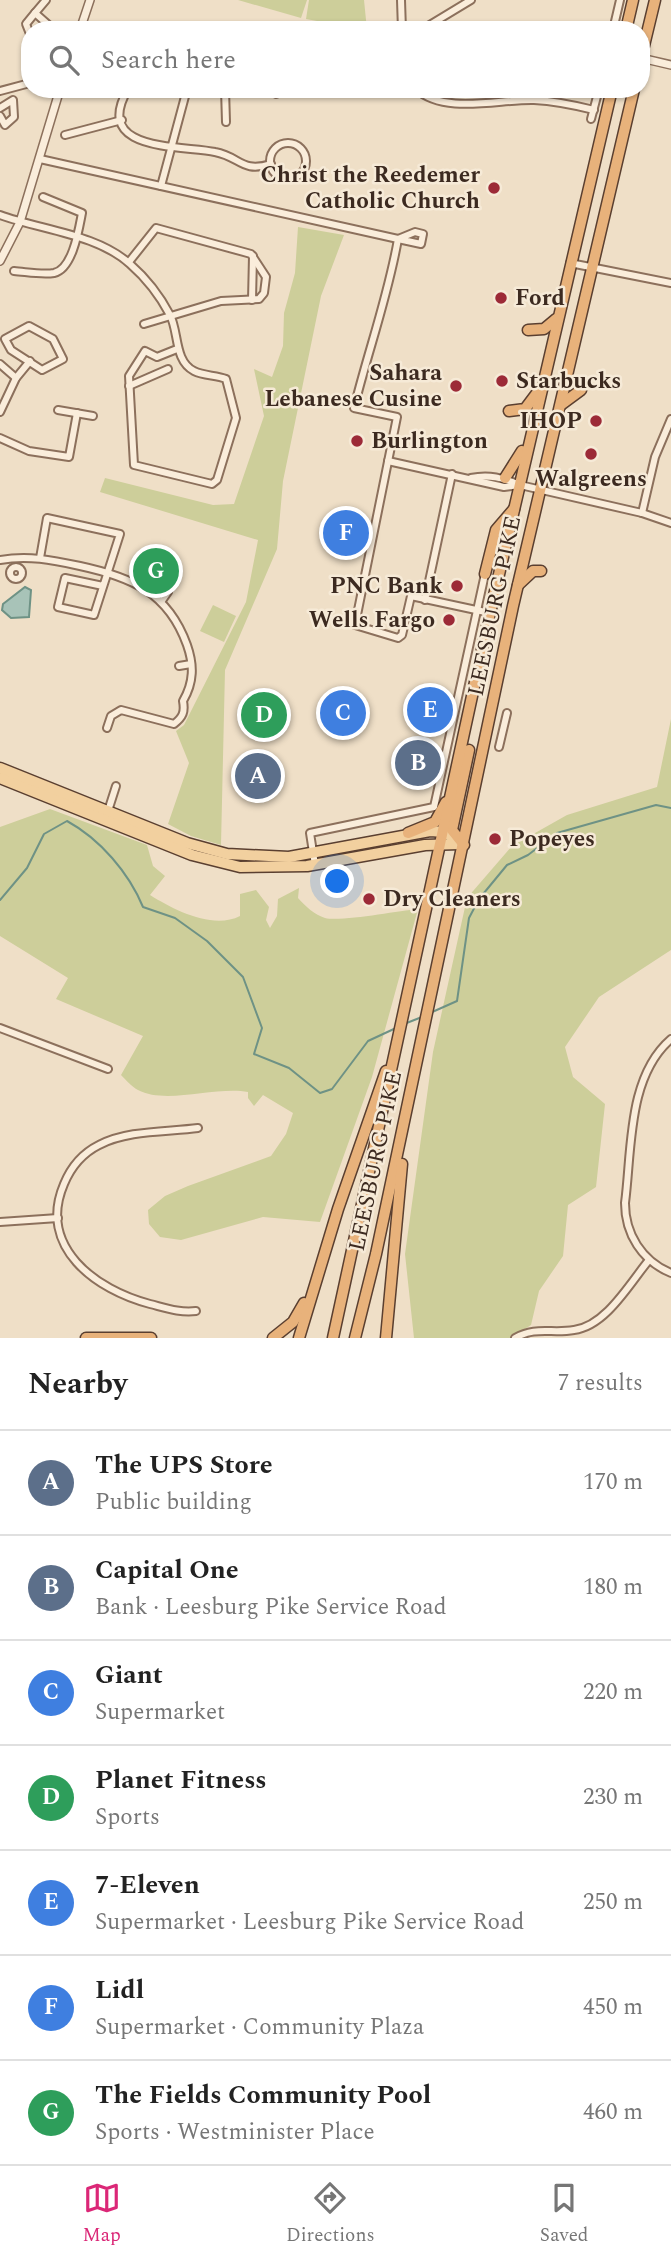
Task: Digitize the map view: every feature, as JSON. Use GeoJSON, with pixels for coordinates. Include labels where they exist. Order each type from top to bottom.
{"type":"FeatureCollection","features":[{"type":"Feature","properties":{"kind":"highway"},"geometry":{"type":"LineString","coordinates":[[628,21],[633,0]]}},
{"type":"Feature","properties":{"kind":"highway"},"geometry":{"type":"LineString","coordinates":[[650,21],[655,0]]}},
{"type":"Feature","properties":{"kind":"highway","name":"LEESBURG PIKE"},"geometry":{"type":"LineString","coordinates":[[334,1338],[490,614],[610,98]]}},
{"type":"Feature","properties":{"kind":"highway","name":"LEESBURG PIKE"},"geometry":{"type":"LineString","coordinates":[[355,1338],[425,1027],[518,585],[632,98]]}},
{"type":"Feature","properties":{"kind":"highway"},"geometry":{"type":"LineString","coordinates":[[549,354],[544,341],[528,330],[547,328],[558,316]]}},
{"type":"Feature","properties":{"kind":"highway"},"geometry":{"type":"LineString","coordinates":[[509,411],[527,408],[542,383]]}},
{"type":"Feature","properties":{"kind":"highway"},"geometry":{"type":"LineString","coordinates":[[560,407],[570,395],[581,390],[565,383]]}},
{"type":"Feature","properties":{"kind":"highway"},"geometry":{"type":"LineString","coordinates":[[505,478],[518,463],[531,432]]}},
{"type":"Feature","properties":{"kind":"highway"},"geometry":{"type":"LineString","coordinates":[[485,574],[496,530],[514,508]]}},
{"type":"Feature","properties":{"kind":"highway"},"geometry":{"type":"LineString","coordinates":[[518,585],[533,571],[541,571]]}},
{"type":"Feature","properties":{"kind":"highway"},"geometry":{"type":"LineString","coordinates":[[464,845],[452,830],[476,708],[479,669]]}},
{"type":"Feature","properties":{"kind":"highway"},"geometry":{"type":"LineString","coordinates":[[408,833],[438,819],[457,772]]}},
{"type":"Feature","properties":{"kind":"highway"},"geometry":{"type":"LineString","coordinates":[[299,1338],[324,1254],[398,1037]]}},
{"type":"Feature","properties":{"kind":"highway"},"geometry":{"type":"LineString","coordinates":[[386,1338],[398,1193],[418,1059]]}},
{"type":"Feature","properties":{"kind":"highway"},"geometry":{"type":"LineString","coordinates":[[273,1338],[298,1315],[324,1254]]}},
{"type":"Feature","properties":{"kind":"highway"},"geometry":{"type":"LineString","coordinates":[[388,1301],[393,1338]]}},
{"type":"Feature","properties":{"kind":"highway"},"geometry":{"type":"LineString","coordinates":[[86,1338],[151,1338]]}},
{"type":"Feature","properties":{"kind":"main road"},"geometry":{"type":"LineString","coordinates":[[0,768],[187,843],[227,855],[278,858],[408,833],[444,832],[464,845]]}},
{"type":"Feature","properties":{"kind":"main road"},"geometry":{"type":"LineString","coordinates":[[0,778],[221,864],[260,869],[315,865],[442,844],[464,845]]}},
{"type":"Feature","properties":{"kind":"street"},"geometry":{"type":"LineString","coordinates":[[28,21],[46,0]]}},
{"type":"Feature","properties":{"kind":"street"},"geometry":{"type":"LineString","coordinates":[[83,21],[90,0]]}},
{"type":"Feature","properties":{"kind":"street"},"geometry":{"type":"LineString","coordinates":[[401,0],[402,21]]}},
{"type":"Feature","properties":{"kind":"street"},"geometry":{"type":"LineString","coordinates":[[437,21],[471,0]]}},
{"type":"Feature","properties":{"kind":"street"},"geometry":{"type":"LineString","coordinates":[[615,21],[620,0]]}},
{"type":"Feature","properties":{"kind":"street"},"geometry":{"type":"LineString","coordinates":[[35,13],[44,21]]}},
{"type":"Feature","properties":{"kind":"street"},"geometry":{"type":"LineString","coordinates":[[650,60],[671,65]]}},
{"type":"Feature","properties":{"kind":"street"},"geometry":{"type":"LineString","coordinates":[[0,91],[21,85]]}},
{"type":"Feature","properties":{"kind":"street"},"geometry":{"type":"LineString","coordinates":[[0,261],[20,222],[57,98]]}},
{"type":"Feature","properties":{"kind":"street"},"geometry":{"type":"LineString","coordinates":[[124,98],[121,104],[122,120],[136,140],[170,148],[217,152],[255,169],[271,164]]}},
{"type":"Feature","properties":{"kind":"street"},"geometry":{"type":"LineString","coordinates":[[161,186],[184,98]]}},
{"type":"Feature","properties":{"kind":"street"},"geometry":{"type":"LineString","coordinates":[[225,98],[226,122]]}},
{"type":"Feature","properties":{"kind":"street"},"geometry":{"type":"LineString","coordinates":[[430,98],[447,103],[534,100],[594,110]]}},
{"type":"Feature","properties":{"kind":"street"},"geometry":{"type":"LineString","coordinates":[[592,119],[597,98]]}},
{"type":"Feature","properties":{"kind":"street"},"geometry":{"type":"LineString","coordinates":[[0,116],[5,125],[14,117],[13,100],[1,105]]}},
{"type":"Feature","properties":{"kind":"street"},"geometry":{"type":"LineString","coordinates":[[65,135],[122,120]]}},
{"type":"Feature","properties":{"kind":"street"},"geometry":{"type":"LineString","coordinates":[[281,144],[294,144],[306,156],[301,174],[290,178],[277,174],[271,164],[271,155],[281,144]]}},
{"type":"Feature","properties":{"kind":"street"},"geometry":{"type":"LineString","coordinates":[[40,159],[398,239],[380,321],[371,338],[354,408],[397,418],[355,625],[398,638],[411,596],[490,614]]}},
{"type":"Feature","properties":{"kind":"street"},"geometry":{"type":"LineString","coordinates":[[14,271],[57,272],[67,262],[82,213],[43,197]]}},
{"type":"Feature","properties":{"kind":"street"},"geometry":{"type":"LineString","coordinates":[[0,215],[94,243],[129,262],[156,293],[170,315],[178,334],[177,349],[192,370],[223,377],[229,383],[236,418],[214,483],[207,485],[134,464],[129,373],[145,351],[157,357],[177,349]]}},
{"type":"Feature","properties":{"kind":"street"},"geometry":{"type":"LineString","coordinates":[[129,262],[156,228],[253,256],[266,281],[262,297],[221,301],[144,324]]}},
{"type":"Feature","properties":{"kind":"street"},"geometry":{"type":"LineString","coordinates":[[252,300],[253,256]]}},
{"type":"Feature","properties":{"kind":"street"},"geometry":{"type":"LineString","coordinates":[[570,263],[671,283]]}},
{"type":"Feature","properties":{"kind":"street"},"geometry":{"type":"LineString","coordinates":[[29,326],[53,339],[63,359],[42,370],[30,361],[11,350],[5,339],[29,326]]}},
{"type":"Feature","properties":{"kind":"street"},"geometry":{"type":"LineString","coordinates":[[130,386],[164,370],[165,356]]}},
{"type":"Feature","properties":{"kind":"street"},"geometry":{"type":"LineString","coordinates":[[0,412],[16,377],[30,361]]}},
{"type":"Feature","properties":{"kind":"street"},"geometry":{"type":"LineString","coordinates":[[1,366],[16,377]]}},
{"type":"Feature","properties":{"kind":"street"},"geometry":{"type":"LineString","coordinates":[[58,410],[93,416]]}},
{"type":"Feature","properties":{"kind":"street"},"geometry":{"type":"LineString","coordinates":[[0,438],[29,450],[69,457],[78,413]]}},
{"type":"Feature","properties":{"kind":"street"},"geometry":{"type":"LineString","coordinates":[[642,513],[654,457],[671,419]]}},
{"type":"Feature","properties":{"kind":"street"},"geometry":{"type":"LineString","coordinates":[[388,461],[504,487],[520,485]]}},
{"type":"Feature","properties":{"kind":"street"},"geometry":{"type":"LineString","coordinates":[[425,600],[452,474]]}},
{"type":"Feature","properties":{"kind":"street"},"geometry":{"type":"LineString","coordinates":[[471,478],[483,475],[505,478],[520,485],[642,513],[671,523]]}},
{"type":"Feature","properties":{"kind":"street"},"geometry":{"type":"LineString","coordinates":[[40,558],[47,518],[120,534],[94,615],[58,607],[65,578],[103,586]]}},
{"type":"Feature","properties":{"kind":"street"},"geometry":{"type":"LineString","coordinates":[[13,558],[16,567]]}},
{"type":"Feature","properties":{"kind":"street"},"geometry":{"type":"LineString","coordinates":[[0,560],[40,558],[108,572],[131,580],[161,602],[184,636],[191,664],[192,686],[183,701],[185,710],[181,718],[174,724],[121,710],[111,716],[107,728]]}},
{"type":"Feature","properties":{"kind":"street"},"geometry":{"type":"LineString","coordinates":[[315,865],[310,833],[434,807],[485,574]]}},
{"type":"Feature","properties":{"kind":"street"},"geometry":{"type":"LineString","coordinates":[[161,602],[169,592]]}},
{"type":"Feature","properties":{"kind":"street"},"geometry":{"type":"LineString","coordinates":[[179,666],[191,664]]}},
{"type":"Feature","properties":{"kind":"street"},"geometry":{"type":"LineString","coordinates":[[499,747],[507,713]]}},
{"type":"Feature","properties":{"kind":"street"},"geometry":{"type":"LineString","coordinates":[[487,733],[502,736]]}},
{"type":"Feature","properties":{"kind":"street"},"geometry":{"type":"LineString","coordinates":[[447,755],[460,757]]}},
{"type":"Feature","properties":{"kind":"street"},"geometry":{"type":"LineString","coordinates":[[108,811],[116,786]]}},
{"type":"Feature","properties":{"kind":"street"},"geometry":{"type":"LineString","coordinates":[[0,1028],[108,1069]]}},
{"type":"Feature","properties":{"kind":"street"},"geometry":{"type":"LineString","coordinates":[[671,1040],[655,1057],[640,1089],[625,1203],[628,1229],[649,1260],[671,1273]]}},
{"type":"Feature","properties":{"kind":"street"},"geometry":{"type":"LineString","coordinates":[[197,1311],[178,1312],[134,1300],[97,1282],[71,1258],[62,1239],[58,1218],[59,1200],[69,1173],[81,1158],[97,1146],[122,1137],[198,1128]]}},
{"type":"Feature","properties":{"kind":"street"},"geometry":{"type":"LineString","coordinates":[[0,1222],[58,1218]]}},
{"type":"Feature","properties":{"kind":"street"},"geometry":{"type":"LineString","coordinates":[[515,1338],[538,1329],[569,1331],[589,1325],[610,1306],[649,1260]]}},
{"type":"Feature","properties":{"kind":"green space"},"geometry":{"type":"Polygon","coordinates":[[[238,0],[307,0],[301,18],[238,0]]]}},
{"type":"Feature","properties":{"kind":"green space"},"geometry":{"type":"Polygon","coordinates":[[[309,0],[364,0],[366,21],[306,19],[309,0]]]}},
{"type":"Feature","properties":{"kind":"green space"},"geometry":{"type":"Polygon","coordinates":[[[298,227],[344,235],[321,296],[283,481],[277,549],[225,670],[221,845],[191,836],[168,824],[189,763],[176,731],[184,725],[246,602],[258,540],[100,492],[105,478],[213,505],[234,504],[264,416],[254,369],[272,377],[283,346],[284,313],[295,273],[298,227]]]}},
{"type":"Feature","properties":{"kind":"green space"},"geometry":{"type":"Polygon","coordinates":[[[213,605],[236,616],[224,642],[200,631],[213,605]]]}},
{"type":"Feature","properties":{"kind":"green space"},"geometry":{"type":"Polygon","coordinates":[[[671,719],[671,950],[599,997],[565,1047],[573,1077],[605,1104],[596,1187],[568,1205],[563,1256],[539,1291],[531,1325],[511,1338],[414,1338],[405,1254],[433,1052],[467,898],[512,846],[567,815],[657,787],[671,719]]]}},
{"type":"Feature","properties":{"kind":"green space"},"geometry":{"type":"Polygon","coordinates":[[[50,809],[147,845],[153,866],[165,876],[150,895],[170,907],[194,916],[218,921],[240,916],[240,894],[256,890],[269,907],[266,920],[270,928],[277,916],[278,899],[299,888],[298,898],[310,910],[325,918],[418,909],[372,1077],[320,1222],[263,1217],[181,1240],[160,1237],[149,1224],[148,1210],[165,1196],[271,1156],[286,1134],[293,1113],[263,1095],[254,1106],[248,1098],[248,1092],[221,1091],[162,1096],[136,1089],[121,1075],[143,1036],[56,999],[68,978],[0,936],[0,827],[50,809]]]}},
{"type":"Feature","properties":{"kind":"shaded area"},"geometry":{"type":"Polygon","coordinates":[[[25,587],[31,590],[29,617],[11,618],[2,610],[3,604],[25,587]]]}},
{"type":"Feature","properties":{"kind":"waterway"},"geometry":{"type":"LineString","coordinates":[[430,1013],[457,1001],[469,918],[479,899],[507,865],[528,855],[557,833],[656,805],[671,808]]}},
{"type":"Feature","properties":{"kind":"waterway"},"geometry":{"type":"LineString","coordinates":[[0,900],[27,868],[44,834],[67,821],[91,837],[112,858],[130,882],[143,907],[175,918],[207,941],[243,977],[262,1028],[254,1054],[289,1068],[320,1093],[332,1089],[368,1041],[396,1028]]}},
{"type":"Feature","properties":{"kind":"waterway"},"geometry":{"type":"LineString","coordinates":[[404,1024],[422,1017]]}},
{"type":"Feature","properties":{"kind":"place","name":"Christ the Reedemer Catholic Church"},"geometry":{"type":"Point","coordinates":[494,188]}},
{"type":"Feature","properties":{"kind":"place","name":"Ford"},"geometry":{"type":"Point","coordinates":[501,298]}},
{"type":"Feature","properties":{"kind":"place","name":"Starbucks"},"geometry":{"type":"Point","coordinates":[502,381]}},
{"type":"Feature","properties":{"kind":"place","name":"Sahara Lebanese Cusine"},"geometry":{"type":"Point","coordinates":[456,386]}},
{"type":"Feature","properties":{"kind":"place","name":"IHOP"},"geometry":{"type":"Point","coordinates":[596,421]}},
{"type":"Feature","properties":{"kind":"place","name":"Burlington"},"geometry":{"type":"Point","coordinates":[357,441]}},
{"type":"Feature","properties":{"kind":"place","name":"Walgreens"},"geometry":{"type":"Point","coordinates":[591,454]}},
{"type":"Feature","properties":{"kind":"place","name":"Lidl"},"geometry":{"type":"Point","coordinates":[346,533]}},
{"type":"Feature","properties":{"kind":"place","name":"The Fields Community Pool"},"geometry":{"type":"Point","coordinates":[156,571]}},
{"type":"Feature","properties":{"kind":"place","name":"PNC Bank"},"geometry":{"type":"Point","coordinates":[457,586]}},
{"type":"Feature","properties":{"kind":"place","name":"Wells Fargo"},"geometry":{"type":"Point","coordinates":[449,620]}},
{"type":"Feature","properties":{"kind":"place","name":"7-Eleven"},"geometry":{"type":"Point","coordinates":[430,710]}},
{"type":"Feature","properties":{"kind":"place","name":"Giant"},"geometry":{"type":"Point","coordinates":[343,713]}},
{"type":"Feature","properties":{"kind":"place","name":"Planet Fitness"},"geometry":{"type":"Point","coordinates":[264,715]}},
{"type":"Feature","properties":{"kind":"place","name":"Capital One"},"geometry":{"type":"Point","coordinates":[418,763]}},
{"type":"Feature","properties":{"kind":"place","name":"The UPS Store"},"geometry":{"type":"Point","coordinates":[258,776]}},
{"type":"Feature","properties":{"kind":"place","name":"Popeyes"},"geometry":{"type":"Point","coordinates":[495,839]}},
{"type":"Feature","properties":{"kind":"place","name":"Dry Cleaners"},"geometry":{"type":"Point","coordinates":[369,899]}}]}
